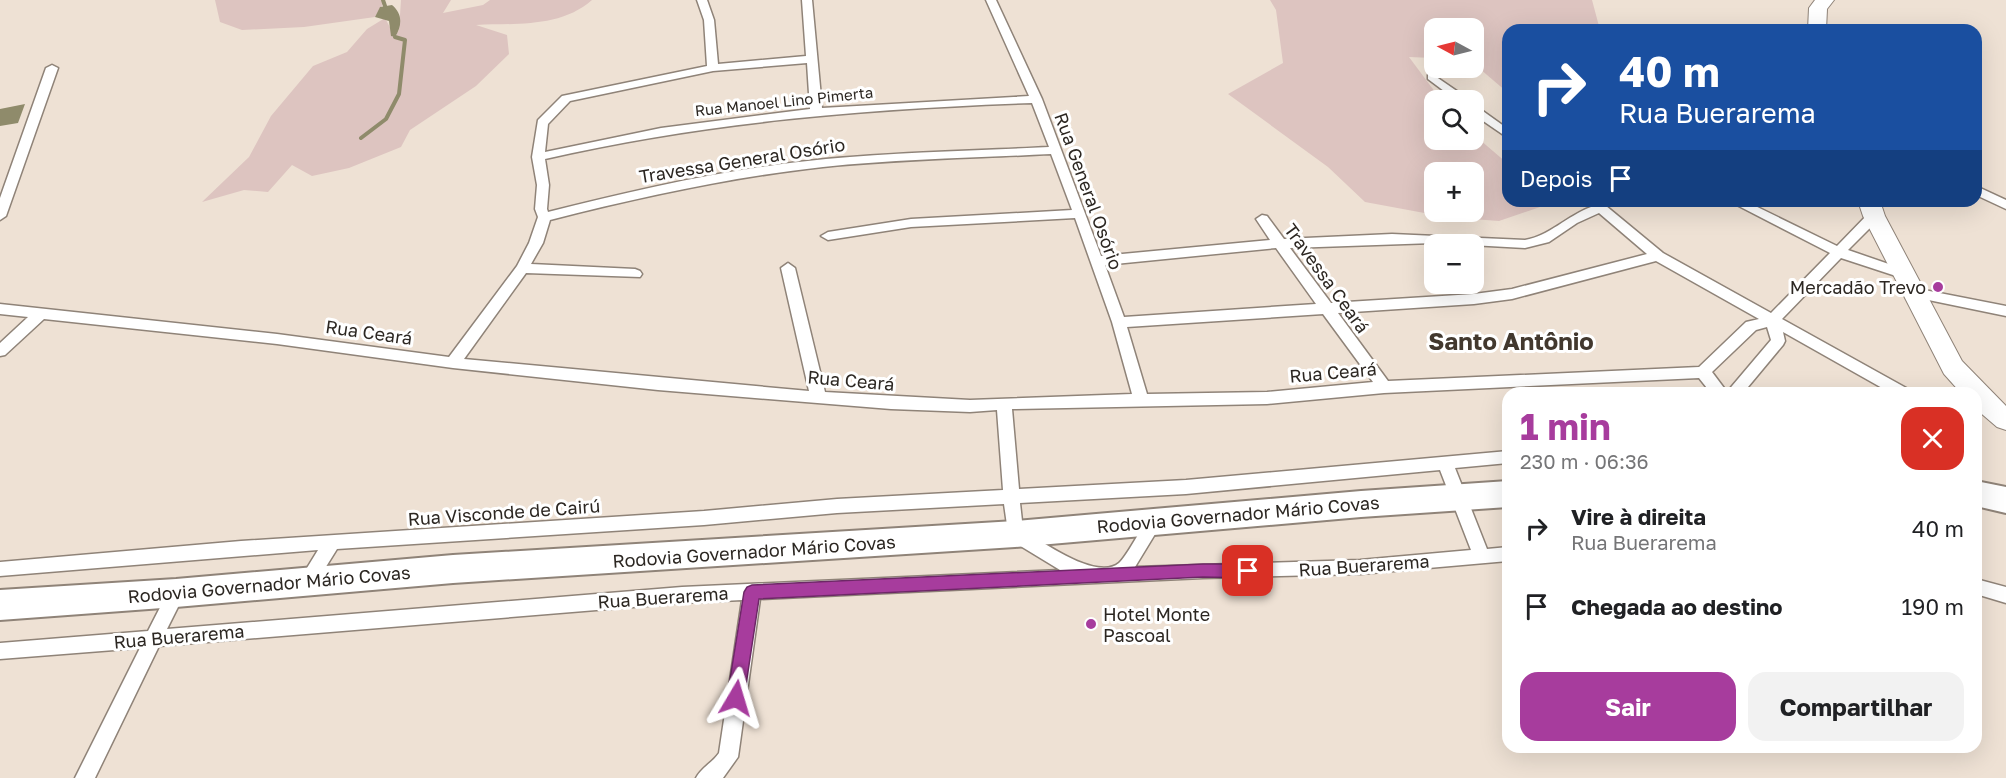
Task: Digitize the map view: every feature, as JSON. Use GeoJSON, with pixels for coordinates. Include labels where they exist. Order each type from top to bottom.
{"type":"FeatureCollection","features":[{"type":"Feature","properties":{"kind":"highway","name":"Rodovia Governador Mário Covas"},"geometry":{"type":"LineString","coordinates":[[0,605],[176,593],[453,569],[1015,534],[1502,494]]}},
{"type":"Feature","properties":{"kind":"main road"},"geometry":{"type":"LineString","coordinates":[[1817,24],[1818,8],[1825,0]]}},
{"type":"Feature","properties":{"kind":"main road"},"geometry":{"type":"LineString","coordinates":[[1871,209],[1953,368],[1970,387]]}},
{"type":"Feature","properties":{"kind":"main road"},"geometry":{"type":"LineString","coordinates":[[1952,387],[1953,368]]}},
{"type":"Feature","properties":{"kind":"street"},"geometry":{"type":"LineString","coordinates":[[702,0],[709,20],[713,68]]}},
{"type":"Feature","properties":{"kind":"street"},"geometry":{"type":"LineString","coordinates":[[807,0],[816,111]]}},
{"type":"Feature","properties":{"kind":"street","name":"Rua General Osório"},"geometry":{"type":"LineString","coordinates":[[991,0],[1036,99],[1056,150],[1119,322],[1141,398]]}},
{"type":"Feature","properties":{"kind":"street"},"geometry":{"type":"LineString","coordinates":[[453,363],[522,268],[536,243],[544,217],[541,209],[543,185],[538,157],[542,123],[566,99],[713,68],[812,59]]}},
{"type":"Feature","properties":{"kind":"street"},"geometry":{"type":"LineString","coordinates":[[0,216],[52,68]]}},
{"type":"Feature","properties":{"kind":"street"},"geometry":{"type":"LineString","coordinates":[[1433,78],[1450,90]]}},
{"type":"Feature","properties":{"kind":"street","name":"Rua Manoel Lino Pimerta"},"geometry":{"type":"LineString","coordinates":[[538,157],[636,135],[740,119],[920,103],[1036,99]]}},
{"type":"Feature","properties":{"kind":"street"},"geometry":{"type":"LineString","coordinates":[[1484,116],[1502,130]]}},
{"type":"Feature","properties":{"kind":"street","name":"Travessa General Osório"},"geometry":{"type":"LineString","coordinates":[[544,217],[636,194],[776,169],[878,159],[1056,150]]}},
{"type":"Feature","properties":{"kind":"street"},"geometry":{"type":"LineString","coordinates":[[1982,193],[2006,205]]}},
{"type":"Feature","properties":{"kind":"street"},"geometry":{"type":"LineString","coordinates":[[1096,261],[1280,243],[1432,238],[1525,244],[1554,236],[1568,222],[1593,207]]}},
{"type":"Feature","properties":{"kind":"street"},"geometry":{"type":"LineString","coordinates":[[1598,207],[1658,256],[1892,387]]}},
{"type":"Feature","properties":{"kind":"street"},"geometry":{"type":"LineString","coordinates":[[1747,207],[1909,284],[2006,311]]}},
{"type":"Feature","properties":{"kind":"street"},"geometry":{"type":"LineString","coordinates":[[1715,387],[1703,372],[1751,326],[1773,320],[1839,252],[1871,209]]}},
{"type":"Feature","properties":{"kind":"street"},"geometry":{"type":"LineString","coordinates":[[828,236],[911,223],[1078,214]]}},
{"type":"Feature","properties":{"kind":"street","name":"Travessa Ceará"},"geometry":{"type":"LineString","coordinates":[[1262,219],[1384,387]]}},
{"type":"Feature","properties":{"kind":"street"},"geometry":{"type":"LineString","coordinates":[[1119,322],[1473,299],[1512,294],[1658,256]]}},
{"type":"Feature","properties":{"kind":"street"},"geometry":{"type":"LineString","coordinates":[[522,268],[635,274]]}},
{"type":"Feature","properties":{"kind":"street"},"geometry":{"type":"LineString","coordinates":[[788,268],[818,396]]}},
{"type":"Feature","properties":{"kind":"street","name":"Rua Ceará"},"geometry":{"type":"LineString","coordinates":[[0,309],[277,339],[453,363],[658,384],[891,403],[970,406],[1141,398],[1194,400],[1267,398],[1384,387],[1703,372]]}},
{"type":"Feature","properties":{"kind":"street"},"geometry":{"type":"LineString","coordinates":[[0,351],[39,315]]}},
{"type":"Feature","properties":{"kind":"street"},"geometry":{"type":"LineString","coordinates":[[1739,387],[1778,340],[1773,320]]}},
{"type":"Feature","properties":{"kind":"street"},"geometry":{"type":"LineString","coordinates":[[1004,405],[1015,534],[1069,567],[1109,575],[1125,568],[1155,521]]}},
{"type":"Feature","properties":{"kind":"street"},"geometry":{"type":"LineString","coordinates":[[1482,556],[1445,463],[1502,458]]}},
{"type":"Feature","properties":{"kind":"street","name":"Rua Visconde de Cairú"},"geometry":{"type":"LineString","coordinates":[[0,569],[332,543],[692,519],[837,506],[1186,487],[1445,463]]}},
{"type":"Feature","properties":{"kind":"street"},"geometry":{"type":"LineString","coordinates":[[308,581],[332,543]]}},
{"type":"Feature","properties":{"kind":"street","name":"Rua Buerarema"},"geometry":{"type":"LineString","coordinates":[[0,651],[574,603],[1109,575],[1360,567],[1502,554]]}},
{"type":"Feature","properties":{"kind":"street"},"geometry":{"type":"LineString","coordinates":[[1982,589],[2006,595]]}},
{"type":"Feature","properties":{"kind":"street"},"geometry":{"type":"LineString","coordinates":[[705,778],[719,769],[728,757],[752,592]]}},
{"type":"Feature","properties":{"kind":"street"},"geometry":{"type":"LineString","coordinates":[[86,778],[176,593]]}},
{"type":"Feature","properties":{"kind":"shaded area"},"geometry":{"type":"Polygon","coordinates":[[[215,0],[383,0],[384,2],[375,17],[304,27],[242,30],[220,22],[215,0]]]}},
{"type":"Feature","properties":{"kind":"shaded area"},"geometry":{"type":"Polygon","coordinates":[[[401,0],[451,0],[443,13],[483,5],[490,0],[592,0],[579,9],[552,20],[522,24],[476,25],[507,35],[509,54],[476,86],[410,130],[401,147],[349,168],[312,176],[292,165],[268,192],[244,190],[202,202],[249,157],[271,116],[313,66],[347,52],[367,29],[385,18],[395,37],[399,30],[401,0]]]}},
{"type":"Feature","properties":{"kind":"shaded area"},"geometry":{"type":"Polygon","coordinates":[[[1270,0],[1592,0],[1598,24],[1502,24],[1502,88],[1484,72],[1484,18],[1424,18],[1424,58],[1409,57],[1434,90],[1424,90],[1424,150],[1484,150],[1484,143],[1502,159],[1502,207],[1540,207],[1499,221],[1484,220],[1484,162],[1424,162],[1424,213],[1365,202],[1328,167],[1228,94],[1283,63],[1276,10],[1270,0]]]}},
{"type":"Feature","properties":{"kind":"shaded area"},"geometry":{"type":"Polygon","coordinates":[[[392,5],[400,16],[399,29],[395,37],[391,36],[389,21],[375,17],[380,7],[392,5]]]}},
{"type":"Feature","properties":{"kind":"shaded area"},"geometry":{"type":"Polygon","coordinates":[[[25,104],[18,123],[0,126],[0,109],[25,104]]]}},
{"type":"Feature","properties":{"kind":"waterway"},"geometry":{"type":"LineString","coordinates":[[383,0],[385,6]]}},
{"type":"Feature","properties":{"kind":"waterway"},"geometry":{"type":"LineString","coordinates":[[361,138],[386,119],[399,94],[405,40],[395,37]]}},
{"type":"Feature","properties":{"kind":"place","name":"Mercadão Trevo"},"geometry":{"type":"Point","coordinates":[1938,287]}},
{"type":"Feature","properties":{"kind":"place","name":"Hotel Monte Pascoal"},"geometry":{"type":"Point","coordinates":[1091,624]}},
{"type":"Feature","properties":{"kind":"district","name":"Santo Antônio"},"geometry":{"type":"Point","coordinates":[1511,340]}},
{"type":"Feature","properties":{"kind":"route"},"geometry":{"type":"LineString","coordinates":[[736,698],[752,592],[1203,571],[1248,571]]}}]}
